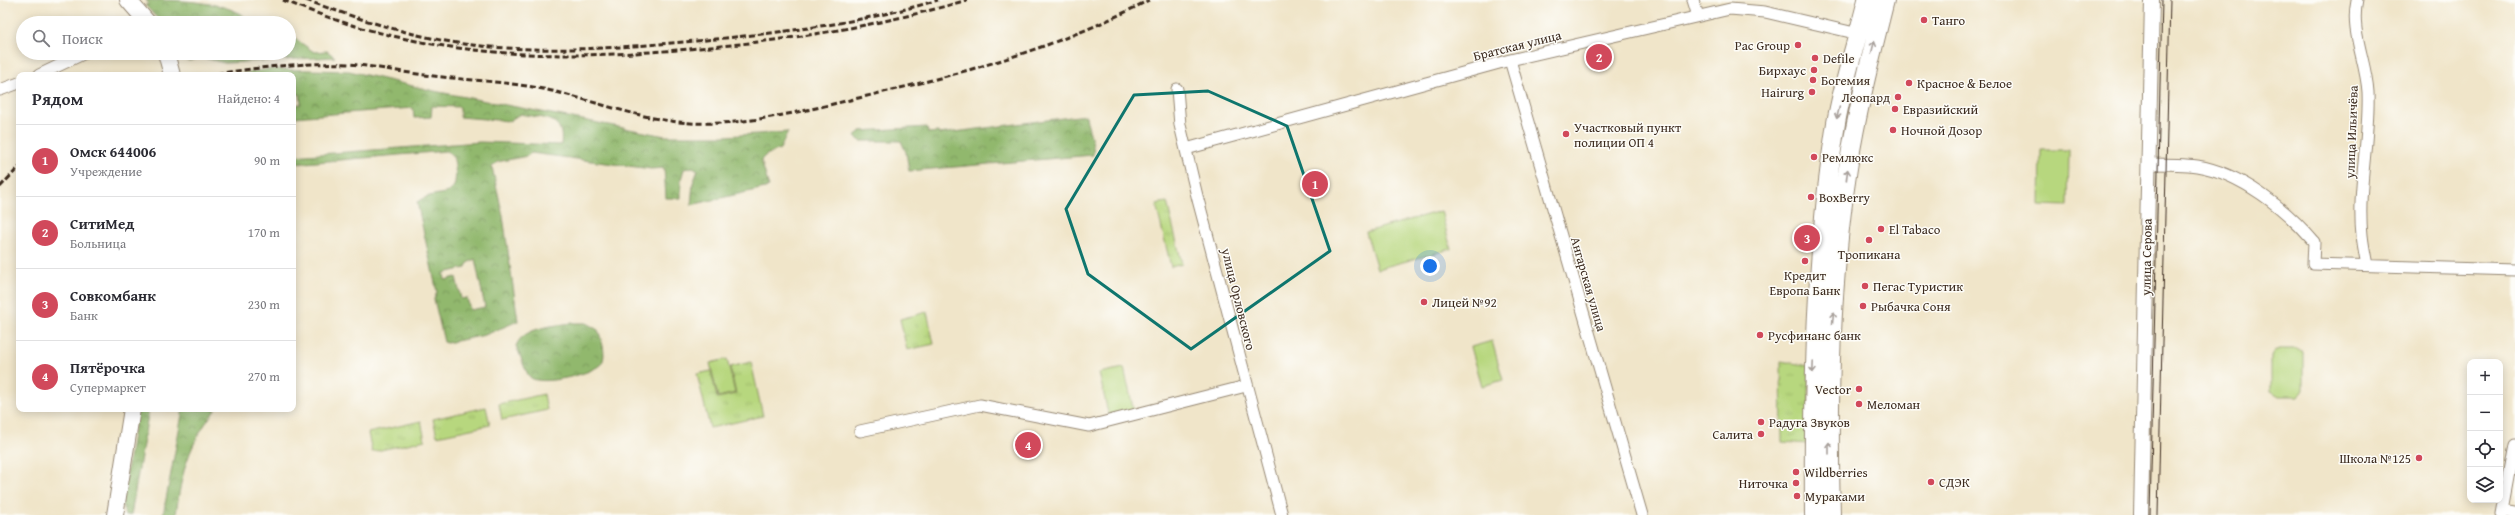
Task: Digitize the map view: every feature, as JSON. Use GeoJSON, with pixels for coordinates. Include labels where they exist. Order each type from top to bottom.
{"type":"FeatureCollection","features":[{"type":"Feature","properties":{"kind":"main road"},"geometry":{"type":"LineString","coordinates":[[128,0],[141,16]]}},
{"type":"Feature","properties":{"kind":"main road"},"geometry":{"type":"LineString","coordinates":[[1814,515],[1813,370],[1823,227],[1836,122],[1859,34],[1866,0]]}},
{"type":"Feature","properties":{"kind":"main road"},"geometry":{"type":"LineString","coordinates":[[1831,515],[1829,378],[1841,228],[1858,113],[1885,0]]}},
{"type":"Feature","properties":{"kind":"main road"},"geometry":{"type":"LineString","coordinates":[[168,60],[171,72]]}},
{"type":"Feature","properties":{"kind":"main road"},"geometry":{"type":"LineString","coordinates":[[115,515],[132,412]]}},
{"type":"Feature","properties":{"kind":"street"},"geometry":{"type":"LineString","coordinates":[[1693,0],[1698,16]]}},
{"type":"Feature","properties":{"kind":"street","name":"улица Серова"},"geometry":{"type":"LineString","coordinates":[[2141,515],[2152,0]]}},
{"type":"Feature","properties":{"kind":"street","name":"улица Ильичёва"},"geometry":{"type":"LineString","coordinates":[[2357,0],[2354,14],[2355,34],[2365,65],[2368,93],[2361,221],[2367,265]]}},
{"type":"Feature","properties":{"kind":"street","name":"Братская улица"},"geometry":{"type":"LineString","coordinates":[[1186,150],[1510,60],[1730,9],[1743,9],[1859,34]]}},
{"type":"Feature","properties":{"kind":"street"},"geometry":{"type":"LineString","coordinates":[[44,72],[70,60]]}},
{"type":"Feature","properties":{"kind":"street","name":"Ангарская улица"},"geometry":{"type":"LineString","coordinates":[[1510,60],[1642,515]]}},
{"type":"Feature","properties":{"kind":"street"},"geometry":{"type":"LineString","coordinates":[[0,90],[16,85]]}},
{"type":"Feature","properties":{"kind":"street","name":"улица Орловского"},"geometry":{"type":"LineString","coordinates":[[1176,88],[1180,125],[1186,150],[1246,386],[1282,515]]}},
{"type":"Feature","properties":{"kind":"street"},"geometry":{"type":"LineString","coordinates":[[2148,164],[2197,166],[2217,171],[2258,192],[2292,217],[2314,242],[2313,264],[2515,270]]}},
{"type":"Feature","properties":{"kind":"street"},"geometry":{"type":"LineString","coordinates":[[860,431],[980,405],[1089,426],[1246,386]]}},
{"type":"Feature","properties":{"kind":"street"},"geometry":{"type":"LineString","coordinates":[[2515,445],[2503,513],[2515,512]]}},
{"type":"Feature","properties":{"kind":"highlighted area"},"geometry":{"type":"Polygon","coordinates":[[[1208,91],[1287,126],[1330,251],[1191,349],[1088,274],[1066,209],[1134,95],[1208,91]]]}},
{"type":"Feature","properties":{"kind":"green space"},"geometry":{"type":"Polygon","coordinates":[[[146,0],[172,0],[203,3],[232,10],[244,16],[155,16],[145,5],[149,4],[146,0]]]}},
{"type":"Feature","properties":{"kind":"green space"},"geometry":{"type":"Polygon","coordinates":[[[296,40],[314,52],[327,51],[335,57],[296,59],[296,40]]]}},
{"type":"Feature","properties":{"kind":"green space"},"geometry":{"type":"Polygon","coordinates":[[[212,60],[280,60],[225,63],[212,60]]]}},
{"type":"Feature","properties":{"kind":"green space"},"geometry":{"type":"Polygon","coordinates":[[[271,69],[349,71],[434,91],[665,136],[725,136],[788,132],[780,149],[766,155],[761,160],[769,187],[691,205],[693,183],[698,170],[693,167],[684,169],[681,179],[681,198],[666,198],[664,168],[651,169],[531,153],[527,156],[497,162],[492,167],[503,216],[518,321],[485,335],[447,343],[444,342],[434,299],[437,292],[417,202],[425,197],[446,193],[454,186],[455,163],[452,155],[446,151],[296,164],[296,156],[480,142],[561,145],[560,128],[551,120],[520,114],[509,121],[460,117],[460,107],[432,106],[431,117],[414,118],[413,108],[296,117],[296,105],[301,104],[300,94],[296,95],[296,72],[252,72],[271,69]],[[475,259],[469,262],[465,268],[444,273],[445,280],[456,277],[461,299],[467,298],[470,310],[485,307],[475,259]]]}},
{"type":"Feature","properties":{"kind":"green space"},"geometry":{"type":"Polygon","coordinates":[[[1086,115],[1093,145],[1093,155],[909,171],[906,152],[901,141],[861,141],[855,137],[860,131],[927,127],[928,133],[938,132],[939,134],[1086,115]]]}},
{"type":"Feature","properties":{"kind":"green space"},"geometry":{"type":"Polygon","coordinates":[[[2041,150],[2069,150],[2068,206],[2040,205],[2041,150]]]}},
{"type":"Feature","properties":{"kind":"green space"},"geometry":{"type":"Polygon","coordinates":[[[1167,202],[1182,264],[1171,267],[1156,204],[1167,202]]]}},
{"type":"Feature","properties":{"kind":"green space"},"geometry":{"type":"Polygon","coordinates":[[[1441,211],[1451,249],[1377,269],[1366,232],[1441,211]]]}},
{"type":"Feature","properties":{"kind":"green space"},"geometry":{"type":"Polygon","coordinates":[[[927,312],[934,344],[907,350],[900,319],[927,312]]]}},
{"type":"Feature","properties":{"kind":"green space"},"geometry":{"type":"Polygon","coordinates":[[[571,323],[586,323],[598,330],[604,351],[602,363],[589,371],[566,378],[544,381],[535,380],[530,377],[516,346],[520,340],[525,335],[540,328],[571,323]]]}},
{"type":"Feature","properties":{"kind":"green space"},"geometry":{"type":"Polygon","coordinates":[[[1492,341],[1503,380],[1482,386],[1471,347],[1492,341]]]}},
{"type":"Feature","properties":{"kind":"green space"},"geometry":{"type":"Polygon","coordinates":[[[2279,348],[2295,348],[2303,353],[2303,389],[2298,396],[2279,396],[2271,391],[2271,356],[2274,350],[2279,348]]]}},
{"type":"Feature","properties":{"kind":"green space"},"geometry":{"type":"Polygon","coordinates":[[[727,359],[735,393],[718,397],[710,363],[727,359]]]}},
{"type":"Feature","properties":{"kind":"green space"},"geometry":{"type":"Polygon","coordinates":[[[1781,361],[1809,366],[1809,444],[1782,442],[1781,361]]]}},
{"type":"Feature","properties":{"kind":"green space"},"geometry":{"type":"Polygon","coordinates":[[[751,362],[763,416],[710,428],[697,374],[711,371],[717,398],[736,394],[730,367],[751,362]]]}},
{"type":"Feature","properties":{"kind":"green space"},"geometry":{"type":"Polygon","coordinates":[[[1124,368],[1134,412],[1109,417],[1099,373],[1124,368]]]}},
{"type":"Feature","properties":{"kind":"green space"},"geometry":{"type":"Polygon","coordinates":[[[544,394],[547,410],[502,420],[499,404],[544,394]]]}},
{"type":"Feature","properties":{"kind":"green space"},"geometry":{"type":"Polygon","coordinates":[[[486,407],[490,425],[437,436],[433,419],[486,407]]]}},
{"type":"Feature","properties":{"kind":"green space"},"geometry":{"type":"Polygon","coordinates":[[[137,412],[148,412],[131,515],[125,515],[122,503],[137,412]]]}},
{"type":"Feature","properties":{"kind":"green space"},"geometry":{"type":"Polygon","coordinates":[[[182,412],[214,412],[199,434],[188,459],[176,515],[163,515],[182,412]]]}},
{"type":"Feature","properties":{"kind":"green space"},"geometry":{"type":"Polygon","coordinates":[[[421,421],[425,440],[372,452],[368,433],[421,421]]]}},
{"type":"Feature","properties":{"kind":"tram line"},"geometry":{"type":"LineString","coordinates":[[2150,515],[2162,0]]}},
{"type":"Feature","properties":{"kind":"tram line"},"geometry":{"type":"LineString","coordinates":[[2158,515],[2170,0]]}},
{"type":"Feature","properties":{"kind":"railway"},"geometry":{"type":"LineString","coordinates":[[283,0],[335,20],[386,34],[437,45],[539,55],[591,55],[644,52],[767,41],[868,25],[967,0]]}},
{"type":"Feature","properties":{"kind":"railway"},"geometry":{"type":"LineString","coordinates":[[306,0],[377,24],[451,42],[481,46],[542,49],[635,46],[757,35],[848,21],[938,0]]}},
{"type":"Feature","properties":{"kind":"railway"},"geometry":{"type":"LineString","coordinates":[[229,72],[278,66],[348,64],[543,89],[663,120],[678,122],[721,123],[765,118],[808,110],[965,71],[1003,60],[1077,33],[1113,18],[1149,0]]}},
{"type":"Feature","properties":{"kind":"railway"},"geometry":{"type":"LineString","coordinates":[[0,187],[16,170]]}},
{"type":"Feature","properties":{"kind":"place","name":"Танго"},"geometry":{"type":"Point","coordinates":[1924,20]}},
{"type":"Feature","properties":{"kind":"place","name":"Pac Group"},"geometry":{"type":"Point","coordinates":[1798,45]}},
{"type":"Feature","properties":{"kind":"place","name":"СитиМед"},"geometry":{"type":"Point","coordinates":[1599,57]}},
{"type":"Feature","properties":{"kind":"place","name":"Defile"},"geometry":{"type":"Point","coordinates":[1815,58]}},
{"type":"Feature","properties":{"kind":"place","name":"Бирхаус"},"geometry":{"type":"Point","coordinates":[1814,70]}},
{"type":"Feature","properties":{"kind":"place","name":"Богемия"},"geometry":{"type":"Point","coordinates":[1813,80]}},
{"type":"Feature","properties":{"kind":"place","name":"Красное & Белое"},"geometry":{"type":"Point","coordinates":[1909,83]}},
{"type":"Feature","properties":{"kind":"place","name":"Hairurg"},"geometry":{"type":"Point","coordinates":[1812,92]}},
{"type":"Feature","properties":{"kind":"place","name":"Леопард"},"geometry":{"type":"Point","coordinates":[1898,97]}},
{"type":"Feature","properties":{"kind":"place","name":"Евразийский"},"geometry":{"type":"Point","coordinates":[1895,109]}},
{"type":"Feature","properties":{"kind":"place","name":"Ночной Дозор"},"geometry":{"type":"Point","coordinates":[1893,130]}},
{"type":"Feature","properties":{"kind":"place","name":"Участковый пункт полиции ОП 4"},"geometry":{"type":"Point","coordinates":[1566,134]}},
{"type":"Feature","properties":{"kind":"place","name":"Ремлюкс"},"geometry":{"type":"Point","coordinates":[1814,157]}},
{"type":"Feature","properties":{"kind":"place","name":"Омск 644006"},"geometry":{"type":"Point","coordinates":[1315,184]}},
{"type":"Feature","properties":{"kind":"place","name":"BoxBerry"},"geometry":{"type":"Point","coordinates":[1811,197]}},
{"type":"Feature","properties":{"kind":"place","name":"El Tabaco"},"geometry":{"type":"Point","coordinates":[1881,229]}},
{"type":"Feature","properties":{"kind":"place","name":"Совкомбанк"},"geometry":{"type":"Point","coordinates":[1807,238]}},
{"type":"Feature","properties":{"kind":"place","name":"Тропикана"},"geometry":{"type":"Point","coordinates":[1869,240]}},
{"type":"Feature","properties":{"kind":"place","name":"Кредит Европа Банк"},"geometry":{"type":"Point","coordinates":[1805,261]}},
{"type":"Feature","properties":{"kind":"place","name":"Пегас Туристик"},"geometry":{"type":"Point","coordinates":[1865,286]}},
{"type":"Feature","properties":{"kind":"place","name":"Лицей №92"},"geometry":{"type":"Point","coordinates":[1424,302]}},
{"type":"Feature","properties":{"kind":"place","name":"Рыбачка Соня"},"geometry":{"type":"Point","coordinates":[1863,306]}},
{"type":"Feature","properties":{"kind":"place","name":"Русфинанс банк"},"geometry":{"type":"Point","coordinates":[1760,335]}},
{"type":"Feature","properties":{"kind":"place","name":"Vector"},"geometry":{"type":"Point","coordinates":[1859,389]}},
{"type":"Feature","properties":{"kind":"place","name":"Меломан"},"geometry":{"type":"Point","coordinates":[1859,404]}},
{"type":"Feature","properties":{"kind":"place","name":"Радуга Звуков"},"geometry":{"type":"Point","coordinates":[1761,422]}},
{"type":"Feature","properties":{"kind":"place","name":"Салита"},"geometry":{"type":"Point","coordinates":[1761,434]}},
{"type":"Feature","properties":{"kind":"place","name":"Пятёрочка"},"geometry":{"type":"Point","coordinates":[1028,445]}},
{"type":"Feature","properties":{"kind":"place","name":"Школа №125"},"geometry":{"type":"Point","coordinates":[2419,458]}},
{"type":"Feature","properties":{"kind":"place","name":"Wildberries"},"geometry":{"type":"Point","coordinates":[1796,472]}},
{"type":"Feature","properties":{"kind":"place","name":"СДЭК"},"geometry":{"type":"Point","coordinates":[1931,482]}},
{"type":"Feature","properties":{"kind":"place","name":"Ниточка"},"geometry":{"type":"Point","coordinates":[1796,483]}},
{"type":"Feature","properties":{"kind":"place","name":"Мураками"},"geometry":{"type":"Point","coordinates":[1797,496]}}]}
